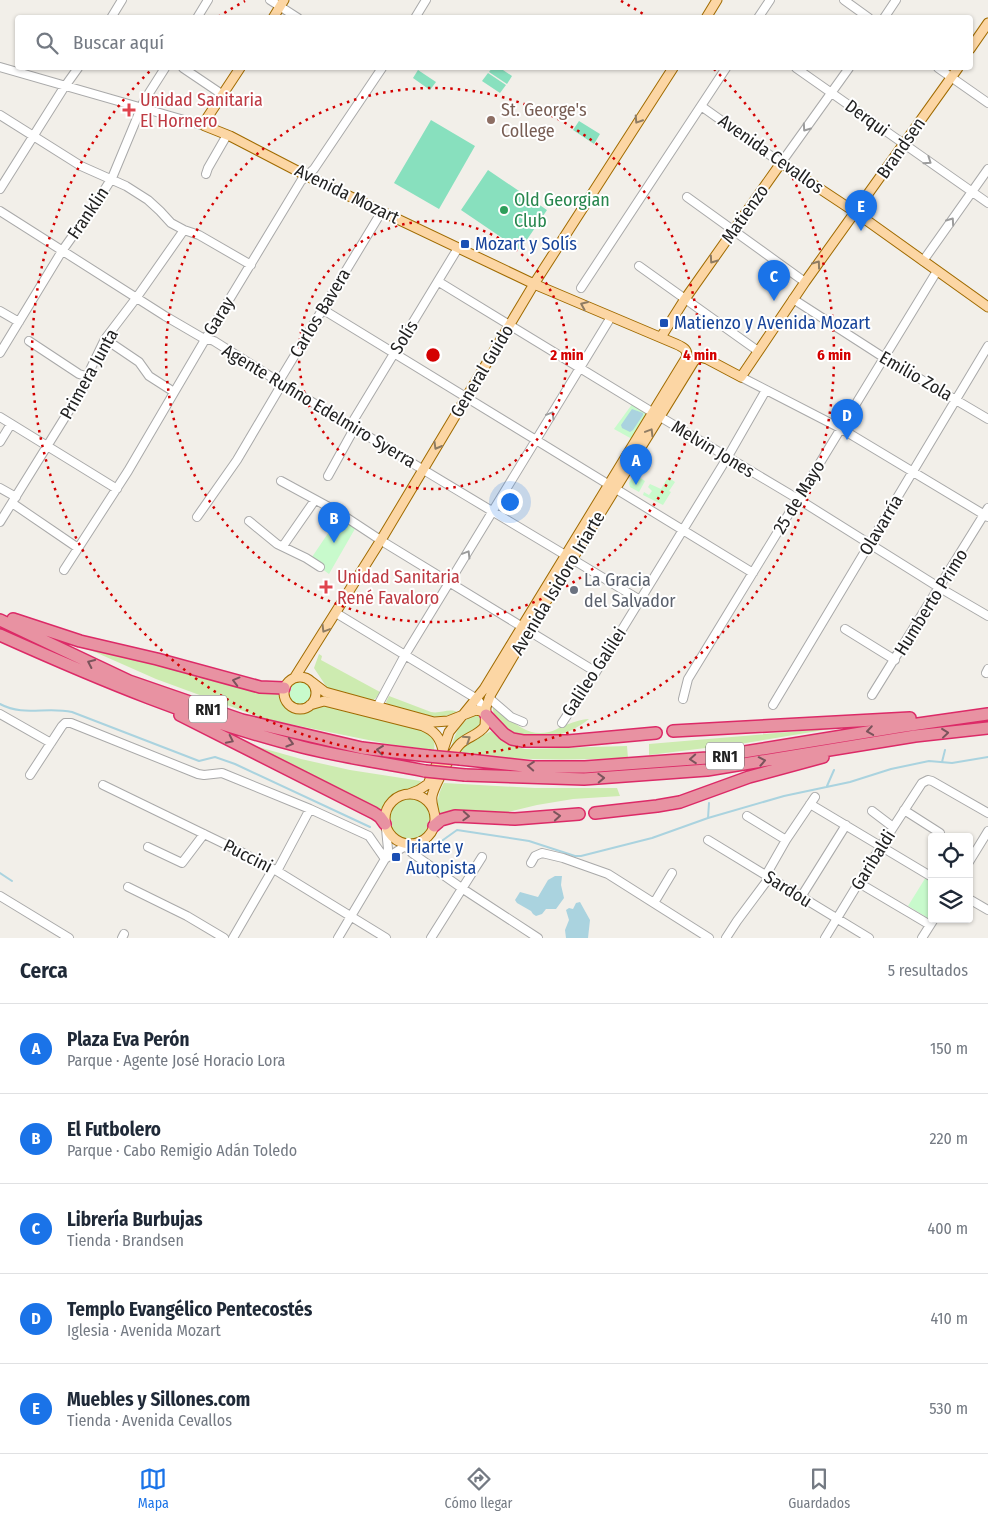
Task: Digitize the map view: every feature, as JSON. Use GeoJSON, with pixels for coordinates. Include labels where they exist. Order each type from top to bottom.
{"type":"FeatureCollection","features":[{"type":"Feature","properties":{"kind":"highway"},"geometry":{"type":"LineString","coordinates":[[0,615],[80,641],[157,659],[260,687],[284,688]]}},
{"type":"Feature","properties":{"kind":"highway","name":"RN1"},"geometry":{"type":"LineString","coordinates":[[0,620],[129,681],[242,720],[362,748],[532,767],[585,767],[707,758],[988,714]]}},
{"type":"Feature","properties":{"kind":"highway","name":"RN1"},"geometry":{"type":"LineString","coordinates":[[0,635],[148,698],[243,730],[302,747],[425,771],[465,775],[584,779],[707,770],[915,736],[988,728]]}},
{"type":"Feature","properties":{"kind":"highway"},"geometry":{"type":"LineString","coordinates":[[148,698],[374,813],[380,817],[386,826]]}},
{"type":"Feature","properties":{"kind":"highway"},"geometry":{"type":"LineString","coordinates":[[486,713],[504,734],[512,739],[523,742],[568,741],[656,733]]}},
{"type":"Feature","properties":{"kind":"highway"},"geometry":{"type":"LineString","coordinates":[[673,732],[988,714]]}},
{"type":"Feature","properties":{"kind":"highway"},"geometry":{"type":"LineString","coordinates":[[595,813],[680,802],[757,775],[915,736]]}},
{"type":"Feature","properties":{"kind":"highway"},"geometry":{"type":"LineString","coordinates":[[434,826],[441,820],[455,816],[515,819],[579,814]]}},
{"type":"Feature","properties":{"kind":"main road"},"geometry":{"type":"LineString","coordinates":[[708,15],[717,0]]}},
{"type":"Feature","properties":{"kind":"main road"},"geometry":{"type":"LineString","coordinates":[[274,15],[282,3]]}},
{"type":"Feature","properties":{"kind":"main road"},"geometry":{"type":"LineString","coordinates":[[973,45],[988,23]]}},
{"type":"Feature","properties":{"kind":"main road"},"geometry":{"type":"LineString","coordinates":[[206,126],[207,118],[239,70]]}},
{"type":"Feature","properties":{"kind":"main road","name":"General Guido"},"geometry":{"type":"LineString","coordinates":[[295,677],[381,540],[534,284],[672,70]]}},
{"type":"Feature","properties":{"kind":"main road","name":"Brandsen"},"geometry":{"type":"LineString","coordinates":[[741,377],[793,299],[956,70]]}},
{"type":"Feature","properties":{"kind":"main road","name":"Avenida Mozart"},"geometry":{"type":"LineString","coordinates":[[206,126],[534,284],[685,348]]}},
{"type":"Feature","properties":{"kind":"main road","name":"Avenida Cevallos"},"geometry":{"type":"LineString","coordinates":[[781,163],[855,212],[988,307]]}},
{"type":"Feature","properties":{"kind":"main road","name":"Matienzo"},"geometry":{"type":"LineString","coordinates":[[661,337],[781,163]]}},
{"type":"Feature","properties":{"kind":"main road","name":"Avenida Isidoro Iriarte"},"geometry":{"type":"LineString","coordinates":[[434,812],[432,795],[438,783],[458,747],[466,739],[484,729],[487,721],[488,694],[525,629],[656,414],[686,358],[685,348]]}},
{"type":"Feature","properties":{"kind":"main road","name":"Avenida Isidoro Iriarte"},"geometry":{"type":"LineString","coordinates":[[656,414],[694,361],[702,357],[741,377]]}},
{"type":"Feature","properties":{"kind":"main road"},"geometry":{"type":"LineString","coordinates":[[443,750],[435,733],[423,726],[324,701],[301,709],[291,706],[285,698],[284,688],[290,679],[305,677],[325,692],[434,722],[448,721],[476,710],[486,713]]}},
{"type":"Feature","properties":{"kind":"main road"},"geometry":{"type":"LineString","coordinates":[[310,705],[316,696],[315,686],[312,682]]}},
{"type":"Feature","properties":{"kind":"main road","name":"Avenida Isidoro Iriarte"},"geometry":{"type":"LineString","coordinates":[[409,794],[428,784],[449,732],[477,699],[488,694]]}},
{"type":"Feature","properties":{"kind":"main road"},"geometry":{"type":"LineString","coordinates":[[409,794],[424,798],[430,804],[434,812],[434,826],[426,838],[409,845],[394,839],[386,826],[386,810],[395,798],[409,794]]}},
{"type":"Feature","properties":{"kind":"street"},"geometry":{"type":"LineString","coordinates":[[113,15],[122,0]]}},
{"type":"Feature","properties":{"kind":"street"},"geometry":{"type":"LineString","coordinates":[[199,15],[208,0]]}},
{"type":"Feature","properties":{"kind":"street"},"geometry":{"type":"LineString","coordinates":[[270,0],[282,3],[295,15]]}},
{"type":"Feature","properties":{"kind":"street"},"geometry":{"type":"LineString","coordinates":[[417,15],[426,0]]}},
{"type":"Feature","properties":{"kind":"street"},"geometry":{"type":"LineString","coordinates":[[760,15],[770,0]]}},
{"type":"Feature","properties":{"kind":"street"},"geometry":{"type":"LineString","coordinates":[[844,0],[864,15]]}},
{"type":"Feature","properties":{"kind":"street"},"geometry":{"type":"LineString","coordinates":[[886,15],[896,0]]}},
{"type":"Feature","properties":{"kind":"street","name":"Avenida Mozart"},"geometry":{"type":"LineString","coordinates":[[0,67],[206,126]]}},
{"type":"Feature","properties":{"kind":"street"},"geometry":{"type":"LineString","coordinates":[[0,189],[77,70]]}},
{"type":"Feature","properties":{"kind":"street","name":"Franklin"},"geometry":{"type":"LineString","coordinates":[[0,353],[62,251],[112,178],[146,97],[164,70]]}},
{"type":"Feature","properties":{"kind":"street"},"geometry":{"type":"LineString","coordinates":[[186,70],[223,95]]}},
{"type":"Feature","properties":{"kind":"street","name":"Garay"},"geometry":{"type":"LineString","coordinates":[[64,570],[117,489],[301,181],[314,169],[378,70]]}},
{"type":"Feature","properties":{"kind":"street"},"geometry":{"type":"LineString","coordinates":[[581,288],[725,70]]}},
{"type":"Feature","properties":{"kind":"street","name":"Derqui"},"geometry":{"type":"LineString","coordinates":[[799,70],[988,203]]}},
{"type":"Feature","properties":{"kind":"street","name":"Matienzo"},"geometry":{"type":"LineString","coordinates":[[781,163],[848,70]]}},
{"type":"Feature","properties":{"kind":"street"},"geometry":{"type":"LineString","coordinates":[[941,70],[988,103]]}},
{"type":"Feature","properties":{"kind":"street","name":"Avenida Cevallos"},"geometry":{"type":"LineString","coordinates":[[701,106],[781,163]]}},
{"type":"Feature","properties":{"kind":"street"},"geometry":{"type":"LineString","coordinates":[[0,115],[81,166],[112,178],[148,200],[171,223],[199,235],[251,265]]}},
{"type":"Feature","properties":{"kind":"street"},"geometry":{"type":"LineString","coordinates":[[206,174],[227,135]]}},
{"type":"Feature","properties":{"kind":"street"},"geometry":{"type":"LineString","coordinates":[[923,261],[988,169]]}},
{"type":"Feature","properties":{"kind":"street"},"geometry":{"type":"LineString","coordinates":[[687,197],[805,282]]}},
{"type":"Feature","properties":{"kind":"street","name":"Agente Rufino Edelmiro Syerra"},"geometry":{"type":"LineString","coordinates":[[0,211],[172,320],[201,337],[214,341],[352,428],[424,469],[492,512],[640,600]]}},
{"type":"Feature","properties":{"kind":"street","name":"Carlos Bavera"},"geometry":{"type":"LineString","coordinates":[[197,517],[237,460],[279,389],[281,378],[382,211]]}},
{"type":"Feature","properties":{"kind":"street","name":"Primera Junta"},"geometry":{"type":"LineString","coordinates":[[0,522],[89,377],[91,368],[106,339],[184,230]]}},
{"type":"Feature","properties":{"kind":"street","name":"Solís"},"geometry":{"type":"LineString","coordinates":[[328,476],[352,428],[458,248]]}},
{"type":"Feature","properties":{"kind":"street"},"geometry":{"type":"LineString","coordinates":[[639,266],[758,351]]}},
{"type":"Feature","properties":{"kind":"street","name":"25 de Mayo"},"geometry":{"type":"LineString","coordinates":[[683,699],[688,679],[937,271]]}},
{"type":"Feature","properties":{"kind":"street","name":"Melvin Jones"},"geometry":{"type":"LineString","coordinates":[[438,282],[988,616]]}},
{"type":"Feature","properties":{"kind":"street","name":"Emilio Zola"},"geometry":{"type":"LineString","coordinates":[[793,299],[883,357],[988,419]]}},
{"type":"Feature","properties":{"kind":"street"},"geometry":{"type":"LineString","coordinates":[[322,309],[753,573]]}},
{"type":"Feature","properties":{"kind":"street"},"geometry":{"type":"LineString","coordinates":[[0,311],[19,322]]}},
{"type":"Feature","properties":{"kind":"street"},"geometry":{"type":"LineString","coordinates":[[377,707],[405,655],[611,317]]}},
{"type":"Feature","properties":{"kind":"street"},"geometry":{"type":"LineString","coordinates":[[106,339],[136,359],[149,376],[174,392]]}},
{"type":"Feature","properties":{"kind":"street"},"geometry":{"type":"LineString","coordinates":[[28,341],[79,374],[89,377]]}},
{"type":"Feature","properties":{"kind":"street","name":"Olavarría"},"geometry":{"type":"LineString","coordinates":[[773,705],[988,346]]}},
{"type":"Feature","properties":{"kind":"street"},"geometry":{"type":"LineString","coordinates":[[741,377],[840,428],[912,473],[987,514]]}},
{"type":"Feature","properties":{"kind":"street","name":"Galileo Galilei"},"geometry":{"type":"LineString","coordinates":[[562,723],[596,672],[727,458],[766,390]]}},
{"type":"Feature","properties":{"kind":"street"},"geometry":{"type":"LineString","coordinates":[[0,417],[117,489]]}},
{"type":"Feature","properties":{"kind":"street"},"geometry":{"type":"LineString","coordinates":[[0,442],[11,424]]}},
{"type":"Feature","properties":{"kind":"street"},"geometry":{"type":"LineString","coordinates":[[281,481],[338,512],[449,583],[596,672]]}},
{"type":"Feature","properties":{"kind":"street"},"geometry":{"type":"LineString","coordinates":[[0,488],[78,548]]}},
{"type":"Feature","properties":{"kind":"street"},"geometry":{"type":"LineString","coordinates":[[283,546],[315,500]]}},
{"type":"Feature","properties":{"kind":"street","name":"Humberto Primo"},"geometry":{"type":"LineString","coordinates":[[872,695],[987,514]]}},
{"type":"Feature","properties":{"kind":"street"},"geometry":{"type":"LineString","coordinates":[[248,521],[272,540],[320,567]]}},
{"type":"Feature","properties":{"kind":"street"},"geometry":{"type":"LineString","coordinates":[[336,612],[477,699],[486,713]]}},
{"type":"Feature","properties":{"kind":"street"},"geometry":{"type":"LineString","coordinates":[[845,629],[895,660]]}},
{"type":"Feature","properties":{"kind":"street"},"geometry":{"type":"LineString","coordinates":[[488,694],[511,717],[523,722]]}},
{"type":"Feature","properties":{"kind":"street"},"geometry":{"type":"LineString","coordinates":[[0,714],[50,743]]}},
{"type":"Feature","properties":{"kind":"street"},"geometry":{"type":"LineString","coordinates":[[30,775],[62,726],[65,723],[71,723],[198,774],[222,773],[310,809],[369,836],[385,859]]}},
{"type":"Feature","properties":{"kind":"street","name":"Garibaldi"},"geometry":{"type":"LineString","coordinates":[[825,938],[922,783],[928,780],[932,781],[988,813]]}},
{"type":"Feature","properties":{"kind":"street","name":"Puccini"},"geometry":{"type":"LineString","coordinates":[[103,785],[275,870],[386,938]]}},
{"type":"Feature","properties":{"kind":"street"},"geometry":{"type":"LineString","coordinates":[[726,938],[768,876],[786,840],[815,797]]}},
{"type":"Feature","properties":{"kind":"street"},"geometry":{"type":"LineString","coordinates":[[810,804],[928,875]]}},
{"type":"Feature","properties":{"kind":"street"},"geometry":{"type":"LineString","coordinates":[[232,938],[275,870],[310,809]]}},
{"type":"Feature","properties":{"kind":"street"},"geometry":{"type":"LineString","coordinates":[[904,810],[940,833]]}},
{"type":"Feature","properties":{"kind":"street"},"geometry":{"type":"LineString","coordinates":[[872,811],[893,827]]}},
{"type":"Feature","properties":{"kind":"street"},"geometry":{"type":"LineString","coordinates":[[747,816],[786,840]]}},
{"type":"Feature","properties":{"kind":"street"},"geometry":{"type":"LineString","coordinates":[[801,897],[846,825]]}},
{"type":"Feature","properties":{"kind":"street"},"geometry":{"type":"LineString","coordinates":[[338,938],[385,859],[388,848],[386,826]]}},
{"type":"Feature","properties":{"kind":"street"},"geometry":{"type":"LineString","coordinates":[[973,855],[988,831]]}},
{"type":"Feature","properties":{"kind":"street"},"geometry":{"type":"LineString","coordinates":[[148,847],[180,864],[204,834]]}},
{"type":"Feature","properties":{"kind":"street","name":"Sardou"},"geometry":{"type":"LineString","coordinates":[[708,840],[869,938]]}},
{"type":"Feature","properties":{"kind":"street"},"geometry":{"type":"LineString","coordinates":[[385,859],[409,845],[412,853],[538,938]]}},
{"type":"Feature","properties":{"kind":"street"},"geometry":{"type":"LineString","coordinates":[[531,863],[535,856],[542,853],[563,858],[612,875],[709,938]]}},
{"type":"Feature","properties":{"kind":"street"},"geometry":{"type":"LineString","coordinates":[[431,938],[482,857]]}},
{"type":"Feature","properties":{"kind":"street"},"geometry":{"type":"LineString","coordinates":[[654,903],[672,873]]}},
{"type":"Feature","properties":{"kind":"street"},"geometry":{"type":"LineString","coordinates":[[859,883],[928,920]]}},
{"type":"Feature","properties":{"kind":"street"},"geometry":{"type":"LineString","coordinates":[[128,887],[187,916],[224,938]]}},
{"type":"Feature","properties":{"kind":"street"},"geometry":{"type":"LineString","coordinates":[[0,896],[69,938]]}},
{"type":"Feature","properties":{"kind":"street"},"geometry":{"type":"LineString","coordinates":[[973,901],[988,910]]}},
{"type":"Feature","properties":{"kind":"street"},"geometry":{"type":"LineString","coordinates":[[922,938],[931,923]]}},
{"type":"Feature","properties":{"kind":"green space"},"geometry":{"type":"Polygon","coordinates":[[[418,70],[436,82],[430,90],[413,78],[418,70]]]}},
{"type":"Feature","properties":{"kind":"green space"},"geometry":{"type":"Polygon","coordinates":[[[490,70],[503,70],[512,76],[507,84],[489,72],[490,70]]]}},
{"type":"Feature","properties":{"kind":"green space"},"geometry":{"type":"Polygon","coordinates":[[[488,73],[506,85],[500,93],[482,81],[488,73]]]}},
{"type":"Feature","properties":{"kind":"green space"},"geometry":{"type":"Polygon","coordinates":[[[431,120],[475,146],[439,209],[394,183],[431,120]]]}},
{"type":"Feature","properties":{"kind":"green space"},"geometry":{"type":"Polygon","coordinates":[[[579,121],[600,134],[594,144],[573,130],[579,121]]]}},
{"type":"Feature","properties":{"kind":"green space","name":"Old Georgian Club"},"geometry":{"type":"Polygon","coordinates":[[[488,170],[547,210],[520,250],[461,210],[488,170]]]}},
{"type":"Feature","properties":{"kind":"green space"},"geometry":{"type":"Polygon","coordinates":[[[633,403],[647,413],[647,417],[632,439],[614,429],[633,403]]]}},
{"type":"Feature","properties":{"kind":"green space"},"geometry":{"type":"Polygon","coordinates":[[[634,474],[645,481],[639,492],[630,487],[629,483],[634,474]]]}},
{"type":"Feature","properties":{"kind":"green space"},"geometry":{"type":"Polygon","coordinates":[[[668,477],[675,482],[663,505],[643,495],[644,492],[649,495],[652,491],[648,487],[650,484],[661,489],[668,477]]]}},
{"type":"Feature","properties":{"kind":"green space"},"geometry":{"type":"Polygon","coordinates":[[[339,517],[356,527],[329,574],[310,560],[339,517]]]}},
{"type":"Feature","properties":{"kind":"green space"},"geometry":{"type":"Polygon","coordinates":[[[79,645],[277,692],[281,694],[283,702],[289,708],[297,712],[304,713],[322,705],[424,730],[432,738],[434,750],[388,744],[265,719],[156,679],[79,645]]]}},
{"type":"Feature","properties":{"kind":"green space"},"geometry":{"type":"Polygon","coordinates":[[[319,654],[322,656],[321,660],[380,692],[376,698],[372,701],[328,689],[314,668],[319,654]]]}},
{"type":"Feature","properties":{"kind":"green space"},"geometry":{"type":"Polygon","coordinates":[[[300,679],[310,683],[314,693],[310,703],[300,707],[290,703],[286,693],[290,683],[300,679]]]}},
{"type":"Feature","properties":{"kind":"green space"},"geometry":{"type":"Polygon","coordinates":[[[389,696],[431,712],[457,712],[440,717],[414,713],[388,706],[386,702],[389,696]]]}},
{"type":"Feature","properties":{"kind":"green space"},"geometry":{"type":"Polygon","coordinates":[[[493,703],[517,725],[532,732],[549,732],[573,722],[589,719],[566,733],[541,737],[521,735],[503,728],[497,722],[493,703]]]}},
{"type":"Feature","properties":{"kind":"green space"},"geometry":{"type":"Polygon","coordinates":[[[475,714],[482,716],[482,724],[462,737],[448,757],[454,738],[463,723],[475,714]]]}},
{"type":"Feature","properties":{"kind":"green space"},"geometry":{"type":"Polygon","coordinates":[[[836,728],[746,743],[649,755],[649,744],[836,728]]]}},
{"type":"Feature","properties":{"kind":"green space"},"geometry":{"type":"Polygon","coordinates":[[[491,731],[507,742],[525,749],[627,746],[628,758],[520,759],[456,753],[461,748],[491,731]]]}},
{"type":"Feature","properties":{"kind":"green space"},"geometry":{"type":"Polygon","coordinates":[[[237,741],[301,759],[350,770],[421,781],[411,790],[389,799],[384,805],[381,814],[237,741]]]}},
{"type":"Feature","properties":{"kind":"green space"},"geometry":{"type":"Polygon","coordinates":[[[444,783],[535,788],[617,788],[620,796],[573,799],[504,813],[440,816],[438,800],[444,783]]]}},
{"type":"Feature","properties":{"kind":"green space"},"geometry":{"type":"Polygon","coordinates":[[[410,798],[425,804],[431,819],[425,834],[410,840],[395,834],[389,819],[395,804],[410,798]]]}},
{"type":"Feature","properties":{"kind":"green space"},"geometry":{"type":"Polygon","coordinates":[[[926,877],[928,878],[928,918],[908,906],[926,877]]]}},
{"type":"Feature","properties":{"kind":"water"},"geometry":{"type":"Polygon","coordinates":[[[632,409],[643,413],[643,415],[630,432],[622,428],[621,425],[632,409]]]}},
{"type":"Feature","properties":{"kind":"water"},"geometry":{"type":"Polygon","coordinates":[[[555,876],[562,876],[561,885],[564,898],[556,909],[546,909],[542,914],[536,916],[515,900],[520,892],[538,897],[548,880],[555,876]]]}},
{"type":"Feature","properties":{"kind":"water"},"geometry":{"type":"Polygon","coordinates":[[[580,902],[590,920],[588,938],[566,938],[565,930],[569,920],[566,910],[569,908],[573,909],[576,903],[580,902]]]}},
{"type":"Feature","properties":{"kind":"waterway"},"geometry":{"type":"LineString","coordinates":[[0,704],[9,708],[26,711],[62,710],[72,712],[199,761],[215,757],[235,764],[370,827]]}},
{"type":"Feature","properties":{"kind":"waterway"},"geometry":{"type":"LineString","coordinates":[[942,762],[945,750]]}},
{"type":"Feature","properties":{"kind":"waterway"},"geometry":{"type":"LineString","coordinates":[[429,850],[457,830],[529,841],[575,856],[581,856],[652,838],[708,818],[784,796],[850,782],[891,769],[929,761],[952,763],[988,757]]}},
{"type":"Feature","properties":{"kind":"waterway"},"geometry":{"type":"LineString","coordinates":[[827,786],[834,770]]}},
{"type":"Feature","properties":{"kind":"waterway"},"geometry":{"type":"LineString","coordinates":[[708,818],[709,803]]}},
{"type":"Feature","properties":{"kind":"waterway"},"geometry":{"type":"LineString","coordinates":[[0,873],[12,881]]}},
{"type":"Feature","properties":{"kind":"place","name":"Unidad Sanitaria El Hornero"},"geometry":{"type":"Point","coordinates":[129,110]}},
{"type":"Feature","properties":{"kind":"place","name":"St. George's College"},"geometry":{"type":"Point","coordinates":[491,120]}},
{"type":"Feature","properties":{"kind":"place","name":"Old Georgian Club"},"geometry":{"type":"Point","coordinates":[504,210]}},
{"type":"Feature","properties":{"kind":"place","name":"Muebles y Sillones.com"},"geometry":{"type":"Point","coordinates":[861,231]}},
{"type":"Feature","properties":{"kind":"place","name":"Mozart y Solís"},"geometry":{"type":"Point","coordinates":[465,244]}},
{"type":"Feature","properties":{"kind":"place","name":"Librería Burbujas"},"geometry":{"type":"Point","coordinates":[774,301]}},
{"type":"Feature","properties":{"kind":"place","name":"Matienzo y Avenida Mozart"},"geometry":{"type":"Point","coordinates":[664,323]}},
{"type":"Feature","properties":{"kind":"place","name":"Templo Evangélico Pentecostés"},"geometry":{"type":"Point","coordinates":[847,440]}},
{"type":"Feature","properties":{"kind":"place","name":"Plaza Eva Perón"},"geometry":{"type":"Point","coordinates":[636,485]}},
{"type":"Feature","properties":{"kind":"place","name":"El Futbolero"},"geometry":{"type":"Point","coordinates":[334,543]}},
{"type":"Feature","properties":{"kind":"place","name":"Unidad Sanitaria René Favaloro"},"geometry":{"type":"Point","coordinates":[326,587]}},
{"type":"Feature","properties":{"kind":"place","name":"La Gracia del Salvador"},"geometry":{"type":"Point","coordinates":[574,590]}},
{"type":"Feature","properties":{"kind":"place","name":"Iriarte y Autopista"},"geometry":{"type":"Point","coordinates":[396,857]}}]}
